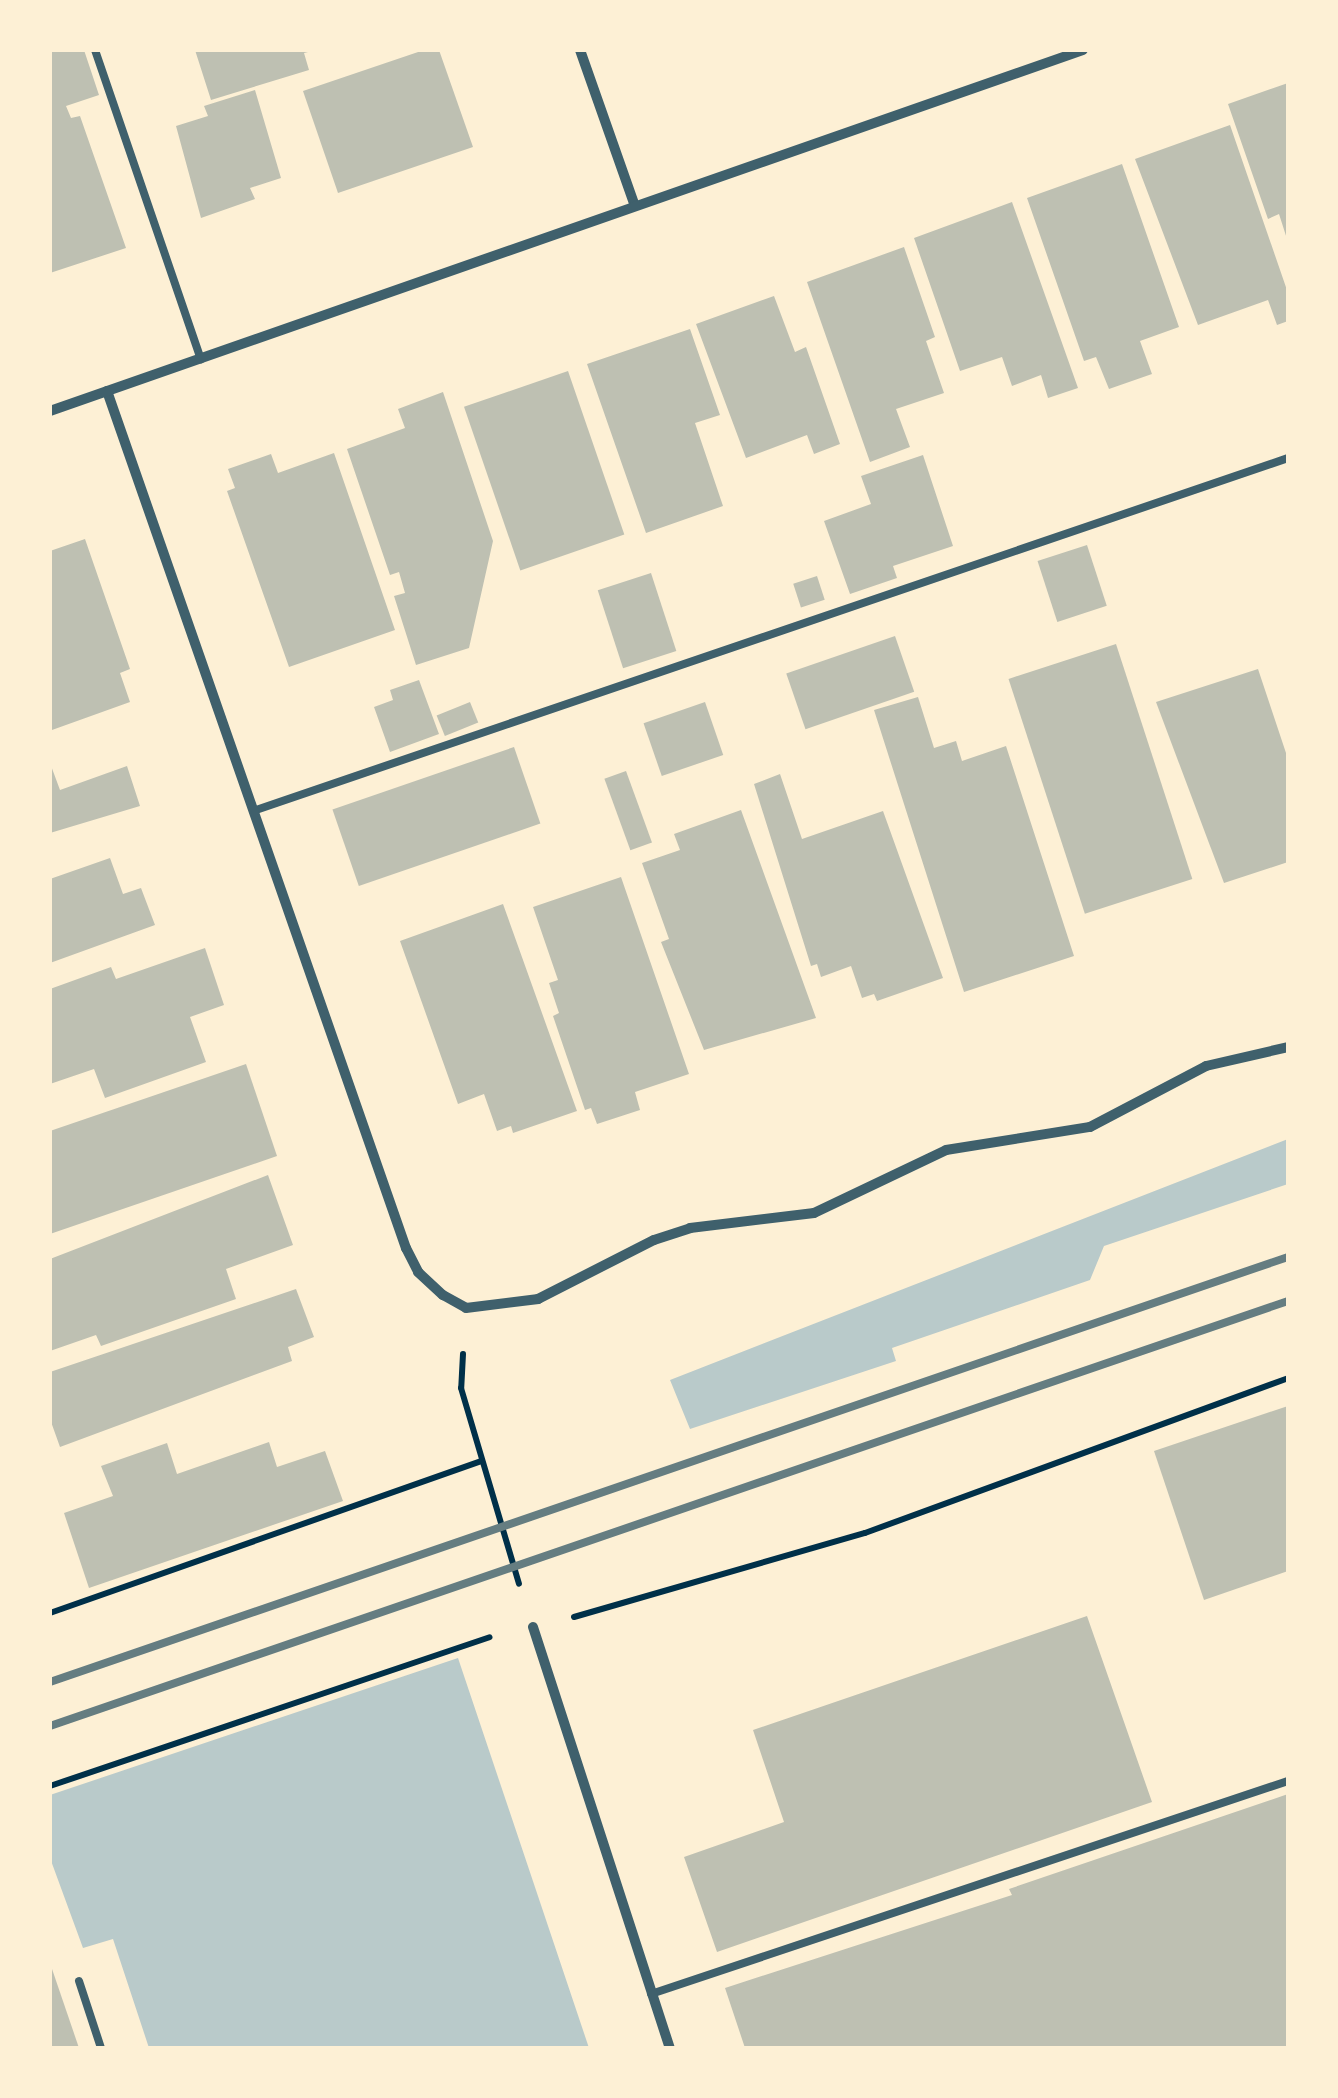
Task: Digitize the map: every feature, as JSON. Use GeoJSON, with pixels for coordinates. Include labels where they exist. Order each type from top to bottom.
{"type":"FeatureCollection","features":[{"type":"Feature","properties":{"kind":"street"},"geometry":{"type":"LineString","coordinates":[[580,50],[634,203]]}},
{"type":"Feature","properties":{"kind":"street"},"geometry":{"type":"LineString","coordinates":[[50,411],[1055,55],[1083,50]]}},
{"type":"Feature","properties":{"kind":"street"},"geometry":{"type":"LineString","coordinates":[[107,391],[406,1248],[418,1272],[466,1308],[538,1299],[690,1228],[814,1213],[962,1146],[1090,1128],[1206,1066],[1288,1047]]}},
{"type":"Feature","properties":{"kind":"street"},"geometry":{"type":"LineString","coordinates":[[532,1627],[670,2048]]}},
{"type":"Feature","properties":{"kind":"lane"},"geometry":{"type":"LineString","coordinates":[[95,50],[201,359]]}},
{"type":"Feature","properties":{"kind":"lane"},"geometry":{"type":"LineString","coordinates":[[253,811],[1288,458]]}},
{"type":"Feature","properties":{"kind":"lane"},"geometry":{"type":"LineString","coordinates":[[651,1994],[1288,1781]]}},
{"type":"Feature","properties":{"kind":"lane"},"geometry":{"type":"LineString","coordinates":[[80,1981],[101,2048]]}},
{"type":"Feature","properties":{"kind":"path"},"geometry":{"type":"LineString","coordinates":[[466,1308],[461,1388],[532,1627]]}},
{"type":"Feature","properties":{"kind":"path"},"geometry":{"type":"LineString","coordinates":[[50,1786],[532,1627],[865,1533],[1288,1378]]}},
{"type":"Feature","properties":{"kind":"path"},"geometry":{"type":"LineString","coordinates":[[50,1613],[481,1462]]}},
{"type":"Feature","properties":{"kind":"shaded area"},"geometry":{"type":"Polygon","coordinates":[[[1288,1139],[1288,1184],[1104,1246],[1090,1280],[892,1348],[896,1361],[690,1429],[670,1380],[1288,1139]]]}},
{"type":"Feature","properties":{"kind":"shaded area"},"geometry":{"type":"Polygon","coordinates":[[[458,1658],[589,2048],[149,2048],[113,1939],[83,1948],[50,1858],[50,1795],[458,1658]]]}},
{"type":"Feature","properties":{"kind":"building"},"geometry":{"type":"Polygon","coordinates":[[[50,50],[84,50],[99,95],[66,106],[71,118],[80,116],[126,248],[50,273],[50,50]]]}},
{"type":"Feature","properties":{"kind":"building"},"geometry":{"type":"Polygon","coordinates":[[[195,50],[312,51],[304,53],[309,70],[211,100],[195,50]]]}},
{"type":"Feature","properties":{"kind":"building"},"geometry":{"type":"Polygon","coordinates":[[[424,50],[439,50],[473,147],[338,193],[303,91],[424,50]]]}},
{"type":"Feature","properties":{"kind":"building"},"geometry":{"type":"Polygon","coordinates":[[[1288,83],[1287,239],[1279,214],[1268,219],[1228,104],[1288,83]]]}},
{"type":"Feature","properties":{"kind":"building"},"geometry":{"type":"Polygon","coordinates":[[[255,90],[281,178],[250,188],[255,199],[201,218],[176,126],[208,116],[204,106],[255,90]]]}},
{"type":"Feature","properties":{"kind":"building"},"geometry":{"type":"Polygon","coordinates":[[[1230,125],[1288,293],[1288,321],[1277,325],[1268,300],[1198,325],[1135,159],[1230,125]]]}},
{"type":"Feature","properties":{"kind":"building"},"geometry":{"type":"Polygon","coordinates":[[[1122,164],[1179,327],[1140,341],[1152,374],[1109,389],[1096,357],[1084,361],[1027,198],[1122,164]]]}},
{"type":"Feature","properties":{"kind":"building"},"geometry":{"type":"Polygon","coordinates":[[[1012,202],[1078,388],[1048,398],[1041,375],[1012,386],[1002,357],[960,371],[914,238],[1012,202]]]}},
{"type":"Feature","properties":{"kind":"building"},"geometry":{"type":"Polygon","coordinates":[[[904,247],[935,337],[926,341],[944,393],[896,409],[910,447],[870,462],[807,282],[904,247]]]}},
{"type":"Feature","properties":{"kind":"building"},"geometry":{"type":"Polygon","coordinates":[[[774,296],[795,352],[806,347],[840,444],[814,454],[807,435],[746,458],[696,324],[774,296]]]}},
{"type":"Feature","properties":{"kind":"building"},"geometry":{"type":"Polygon","coordinates":[[[690,329],[720,415],[695,423],[723,506],[646,533],[587,364],[690,329]]]}},
{"type":"Feature","properties":{"kind":"building"},"geometry":{"type":"Polygon","coordinates":[[[568,371],[624,535],[520,570],[464,407],[568,371]]]}},
{"type":"Feature","properties":{"kind":"building"},"geometry":{"type":"Polygon","coordinates":[[[443,392],[493,541],[469,648],[416,665],[394,596],[405,593],[399,572],[390,575],[347,449],[405,428],[398,409],[443,392]]]}},
{"type":"Feature","properties":{"kind":"building"},"geometry":{"type":"Polygon","coordinates":[[[334,453],[395,630],[289,667],[227,491],[235,488],[228,469],[271,454],[278,473],[334,453]]]}},
{"type":"Feature","properties":{"kind":"building"},"geometry":{"type":"Polygon","coordinates":[[[923,455],[953,546],[893,566],[897,578],[850,594],[824,521],[871,504],[861,476],[923,455]]]}},
{"type":"Feature","properties":{"kind":"building"},"geometry":{"type":"Polygon","coordinates":[[[85,539],[130,669],[120,673],[130,702],[52,730],[50,551],[85,539]]]}},
{"type":"Feature","properties":{"kind":"building"},"geometry":{"type":"Polygon","coordinates":[[[1087,545],[1107,606],[1057,622],[1038,561],[1087,545]]]}},
{"type":"Feature","properties":{"kind":"building"},"geometry":{"type":"Polygon","coordinates":[[[651,573],[676,651],[623,668],[598,590],[651,573]]]}},
{"type":"Feature","properties":{"kind":"building"},"geometry":{"type":"Polygon","coordinates":[[[817,576],[825,600],[801,608],[793,584],[817,576]]]}},
{"type":"Feature","properties":{"kind":"building"},"geometry":{"type":"Polygon","coordinates":[[[895,636],[914,692],[805,729],[786,673],[895,636]]]}},
{"type":"Feature","properties":{"kind":"building"},"geometry":{"type":"Polygon","coordinates":[[[1116,644],[1192,879],[1085,914],[1009,679],[1116,644]]]}},
{"type":"Feature","properties":{"kind":"building"},"geometry":{"type":"Polygon","coordinates":[[[1258,669],[1288,759],[1288,862],[1224,883],[1156,702],[1258,669]]]}},
{"type":"Feature","properties":{"kind":"building"},"geometry":{"type":"Polygon","coordinates":[[[419,680],[439,734],[390,752],[374,707],[393,700],[390,690],[419,680]]]}},
{"type":"Feature","properties":{"kind":"building"},"geometry":{"type":"Polygon","coordinates":[[[918,697],[934,748],[956,741],[962,761],[1006,746],[1074,956],[964,992],[874,710],[918,697]]]}},
{"type":"Feature","properties":{"kind":"building"},"geometry":{"type":"Polygon","coordinates":[[[470,702],[478,722],[445,736],[437,715],[470,702]]]}},
{"type":"Feature","properties":{"kind":"building"},"geometry":{"type":"Polygon","coordinates":[[[705,702],[723,755],[662,776],[644,723],[705,702]]]}},
{"type":"Feature","properties":{"kind":"building"},"geometry":{"type":"Polygon","coordinates":[[[514,747],[540,824],[359,886],[332,810],[514,747]]]}},
{"type":"Feature","properties":{"kind":"building"},"geometry":{"type":"Polygon","coordinates":[[[50,763],[60,790],[127,766],[140,806],[50,833],[50,763]]]}},
{"type":"Feature","properties":{"kind":"building"},"geometry":{"type":"Polygon","coordinates":[[[626,771],[652,842],[630,850],[604,779],[626,771]]]}},
{"type":"Feature","properties":{"kind":"building"},"geometry":{"type":"Polygon","coordinates":[[[780,774],[802,839],[883,811],[943,978],[877,1001],[874,994],[862,998],[851,966],[821,977],[817,964],[811,966],[754,784],[780,774]]]}},
{"type":"Feature","properties":{"kind":"building"},"geometry":{"type":"Polygon","coordinates":[[[741,810],[816,1018],[704,1050],[661,942],[669,939],[642,863],[680,850],[674,834],[741,810]]]}},
{"type":"Feature","properties":{"kind":"building"},"geometry":{"type":"Polygon","coordinates":[[[110,858],[123,894],[141,888],[155,925],[50,963],[50,879],[110,858]]]}},
{"type":"Feature","properties":{"kind":"building"},"geometry":{"type":"Polygon","coordinates":[[[621,877],[689,1074],[635,1092],[640,1110],[597,1124],[591,1108],[585,1110],[553,1016],[559,1013],[549,983],[558,980],[533,907],[621,877]]]}},
{"type":"Feature","properties":{"kind":"building"},"geometry":{"type":"Polygon","coordinates":[[[503,904],[577,1111],[513,1133],[511,1126],[497,1131],[484,1094],[458,1104],[400,941],[503,904]]]}},
{"type":"Feature","properties":{"kind":"building"},"geometry":{"type":"Polygon","coordinates":[[[205,948],[224,1005],[190,1017],[206,1062],[105,1098],[94,1069],[50,1084],[50,989],[111,967],[116,979],[205,948]]]}},
{"type":"Feature","properties":{"kind":"building"},"geometry":{"type":"Polygon","coordinates":[[[246,1064],[277,1156],[50,1234],[50,1131],[246,1064]]]}},
{"type":"Feature","properties":{"kind":"building"},"geometry":{"type":"Polygon","coordinates":[[[268,1175],[293,1245],[226,1269],[236,1299],[101,1346],[96,1335],[50,1351],[50,1259],[268,1175]]]}},
{"type":"Feature","properties":{"kind":"building"},"geometry":{"type":"Polygon","coordinates":[[[296,1289],[314,1337],[288,1347],[292,1361],[60,1447],[50,1419],[50,1372],[296,1289]]]}},
{"type":"Feature","properties":{"kind":"building"},"geometry":{"type":"Polygon","coordinates":[[[1288,1406],[1288,1571],[1204,1600],[1154,1451],[1288,1406]]]}},
{"type":"Feature","properties":{"kind":"building"},"geometry":{"type":"Polygon","coordinates":[[[269,1442],[277,1467],[325,1451],[343,1501],[89,1588],[64,1513],[113,1496],[101,1466],[167,1443],[177,1474],[269,1442]]]}},
{"type":"Feature","properties":{"kind":"building"},"geometry":{"type":"Polygon","coordinates":[[[1087,1616],[1152,1802],[717,1952],[684,1857],[784,1822],[753,1730],[1087,1616]]]}},
{"type":"Feature","properties":{"kind":"building"},"geometry":{"type":"Polygon","coordinates":[[[1288,1794],[1288,2048],[745,2048],[725,1988],[1012,1895],[1009,1889],[1288,1794]]]}},
{"type":"Feature","properties":{"kind":"building"},"geometry":{"type":"Polygon","coordinates":[[[51,1966],[79,2048],[50,2048],[51,1966]]]}},
{"type":"Feature","properties":{"kind":"railway"},"geometry":{"type":"LineString","coordinates":[[50,1682],[1288,1257]]}},
{"type":"Feature","properties":{"kind":"railway"},"geometry":{"type":"LineString","coordinates":[[50,1726],[1288,1301]]}}]}
